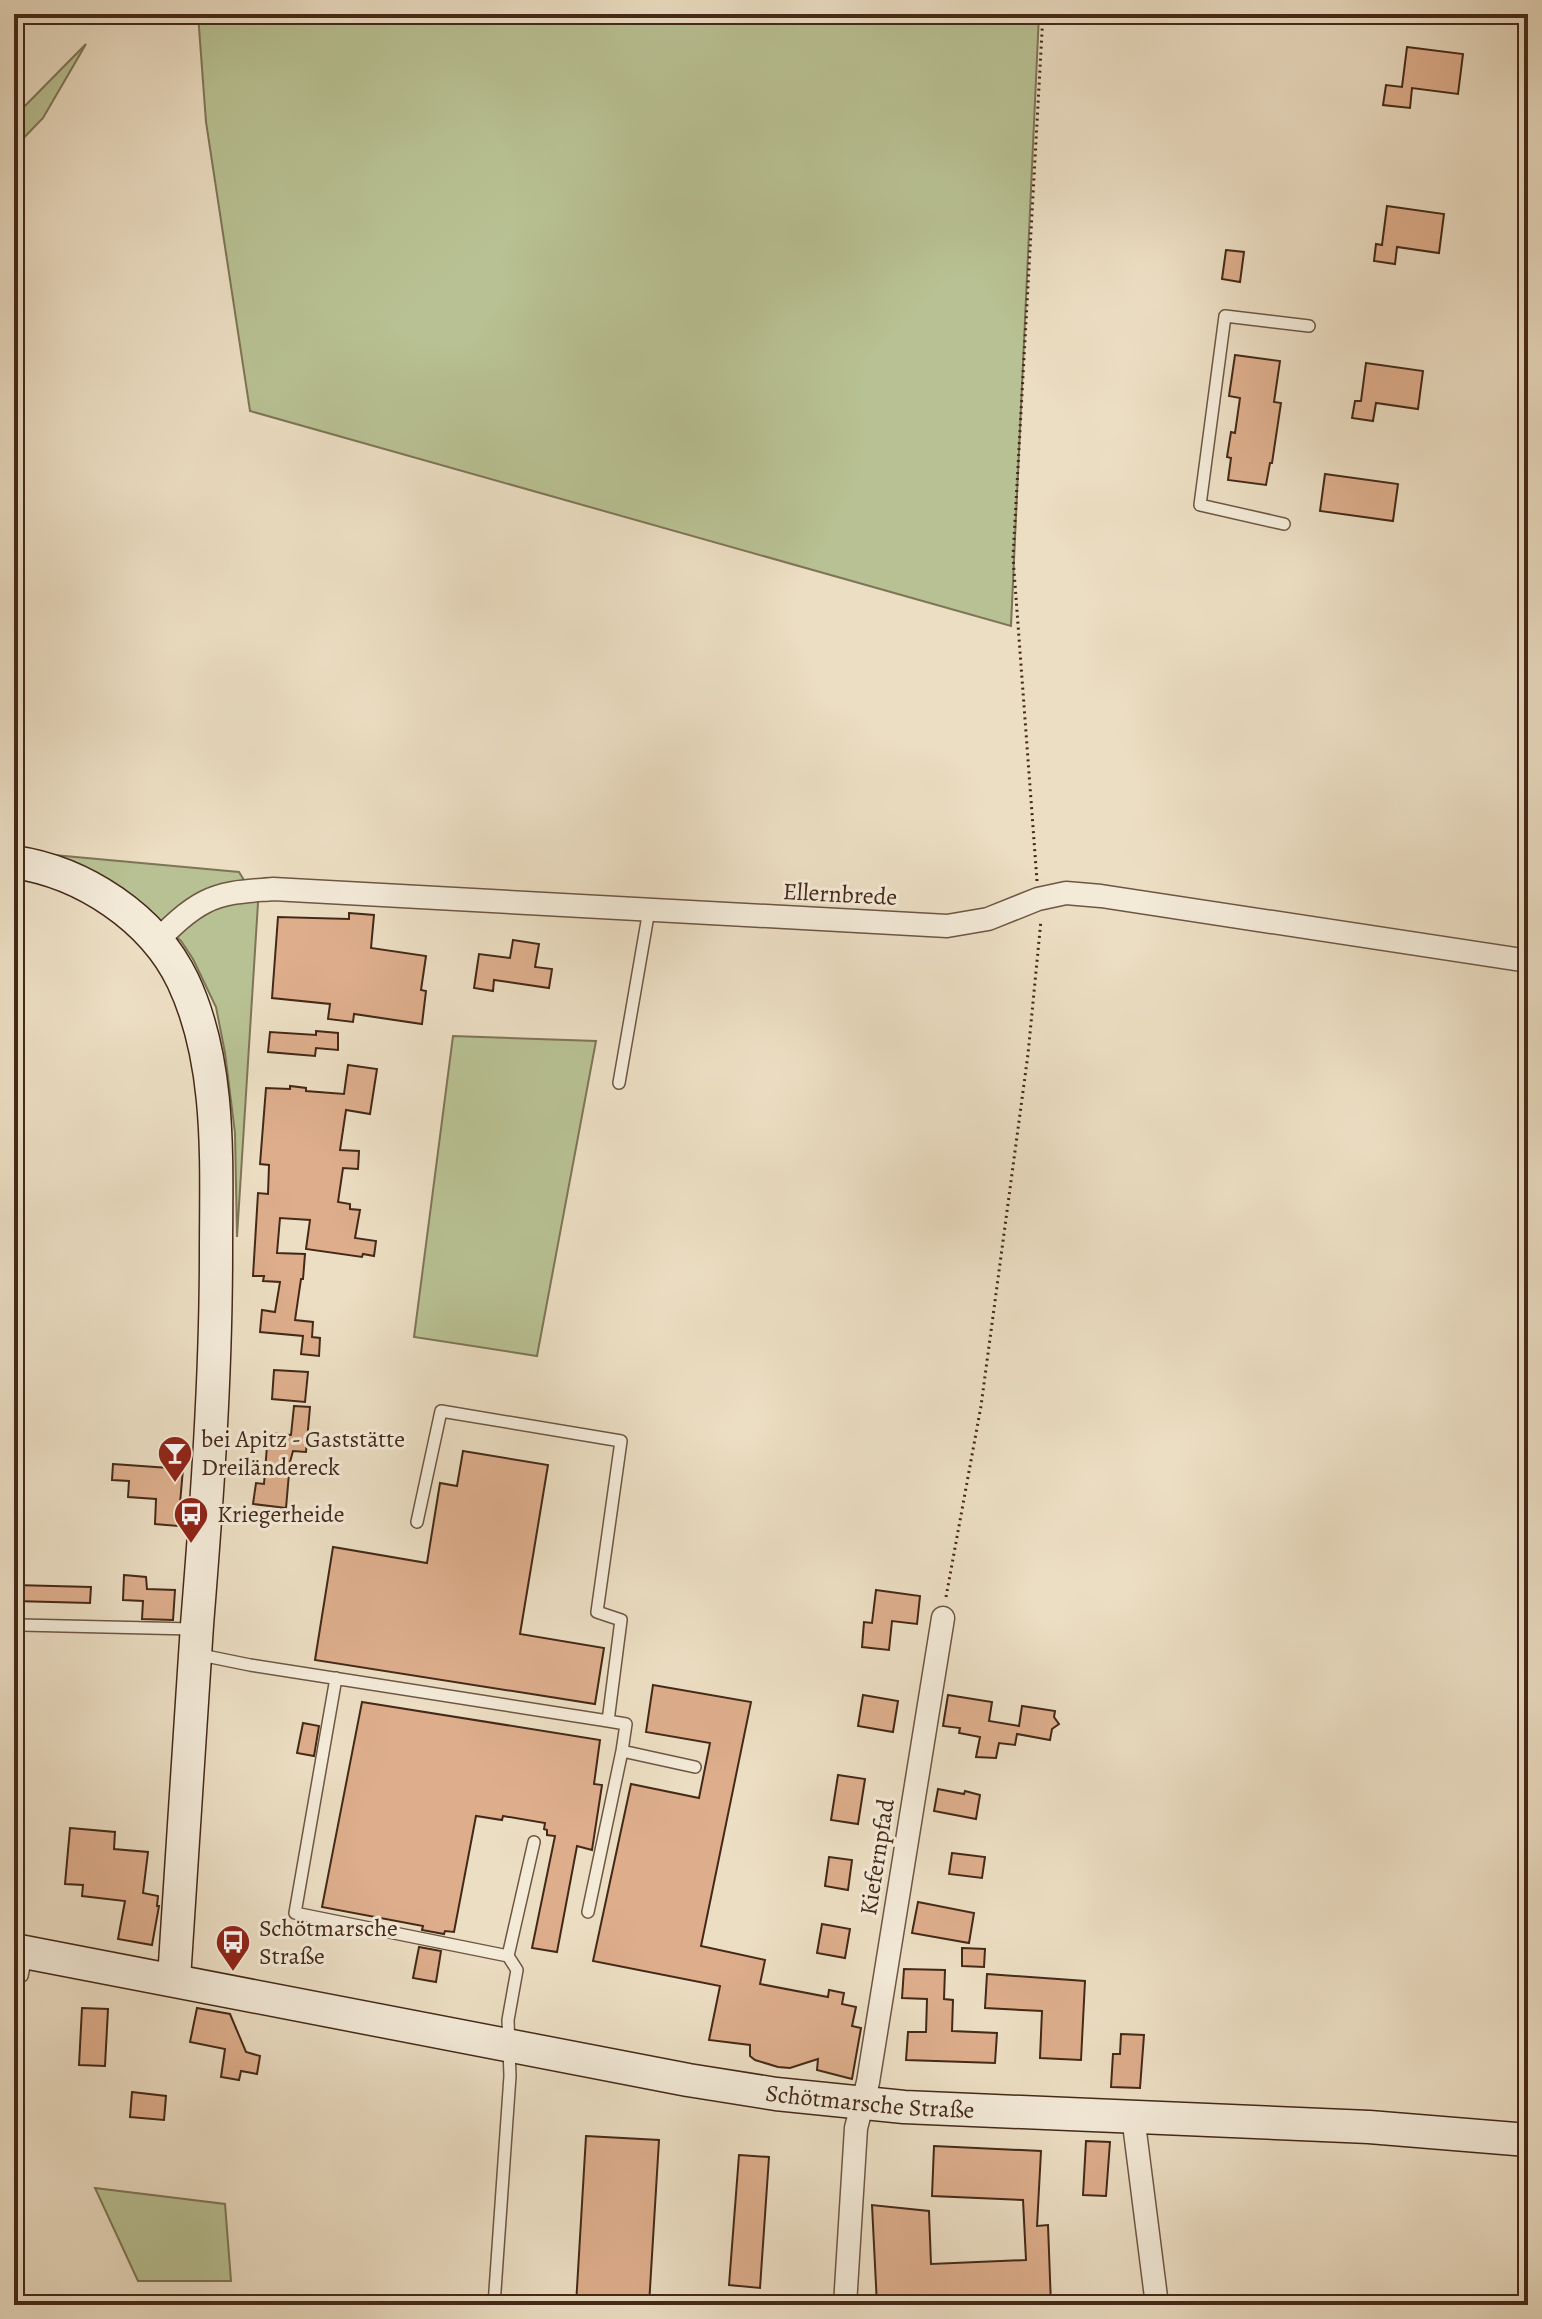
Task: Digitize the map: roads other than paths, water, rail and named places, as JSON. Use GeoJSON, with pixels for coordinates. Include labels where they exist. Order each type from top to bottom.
{"type":"FeatureCollection","features":[{"type":"Feature","properties":{"kind":"street"},"geometry":{"type":"LineString","coordinates":[[14,862],[53,872],[82,884],[137,919],[174,964],[196,1014],[208,1066],[216,1188],[216,1348],[174,1979]]}},
{"type":"Feature","properties":{"kind":"street","name":"Ellernbrede"},"geometry":{"type":"LineString","coordinates":[[156,942],[205,901],[234,893],[273,889],[947,926],[988,919],[1038,899],[1066,893],[1528,961]]}},
{"type":"Feature","properties":{"kind":"street","name":"Kiefernpfad"},"geometry":{"type":"LineString","coordinates":[[845,2305],[856,2128],[868,2082],[943,1618]]}},
{"type":"Feature","properties":{"kind":"street","name":"Schötmarsche Straße"},"geometry":{"type":"LineString","coordinates":[[21,1959],[174,1979],[762,2092],[904,2107],[1369,2127],[1528,2140]]}},
{"type":"Feature","properties":{"kind":"street"},"geometry":{"type":"LineString","coordinates":[[1133,2116],[1157,2305]]}},
{"type":"Feature","properties":{"kind":"lane"},"geometry":{"type":"LineString","coordinates":[[1284,524],[1200,505],[1206,457],[1225,316],[1309,326]]}},
{"type":"Feature","properties":{"kind":"lane"},"geometry":{"type":"LineString","coordinates":[[619,1083],[649,910]]}},
{"type":"Feature","properties":{"kind":"lane"},"geometry":{"type":"LineString","coordinates":[[417,1522],[441,1411],[621,1441],[597,1612],[621,1620],[608,1721]]}},
{"type":"Feature","properties":{"kind":"lane"},"geometry":{"type":"LineString","coordinates":[[21,1625],[196,1642],[336,1678],[626,1724],[588,1912]]}},
{"type":"Feature","properties":{"kind":"lane"},"geometry":{"type":"LineString","coordinates":[[336,1678],[295,1913],[508,1956]]}},
{"type":"Feature","properties":{"kind":"lane"},"geometry":{"type":"LineString","coordinates":[[622,1751],[695,1767]]}},
{"type":"Feature","properties":{"kind":"lane"},"geometry":{"type":"LineString","coordinates":[[494,2305],[510,2045],[508,2020],[517,1970],[508,1956],[534,1842]]}},
{"type":"Feature","properties":{"kind":"place","name":"bei Apitz - Gaststätte Dreiländereck"},"geometry":{"type":"Point","coordinates":[175,1484]}},
{"type":"Feature","properties":{"kind":"place","name":"Kriegerheide"},"geometry":{"type":"Point","coordinates":[191,1545]}},
{"type":"Feature","properties":{"kind":"place","name":"Schötmarsche Straße"},"geometry":{"type":"Point","coordinates":[233,1973]}}]}
